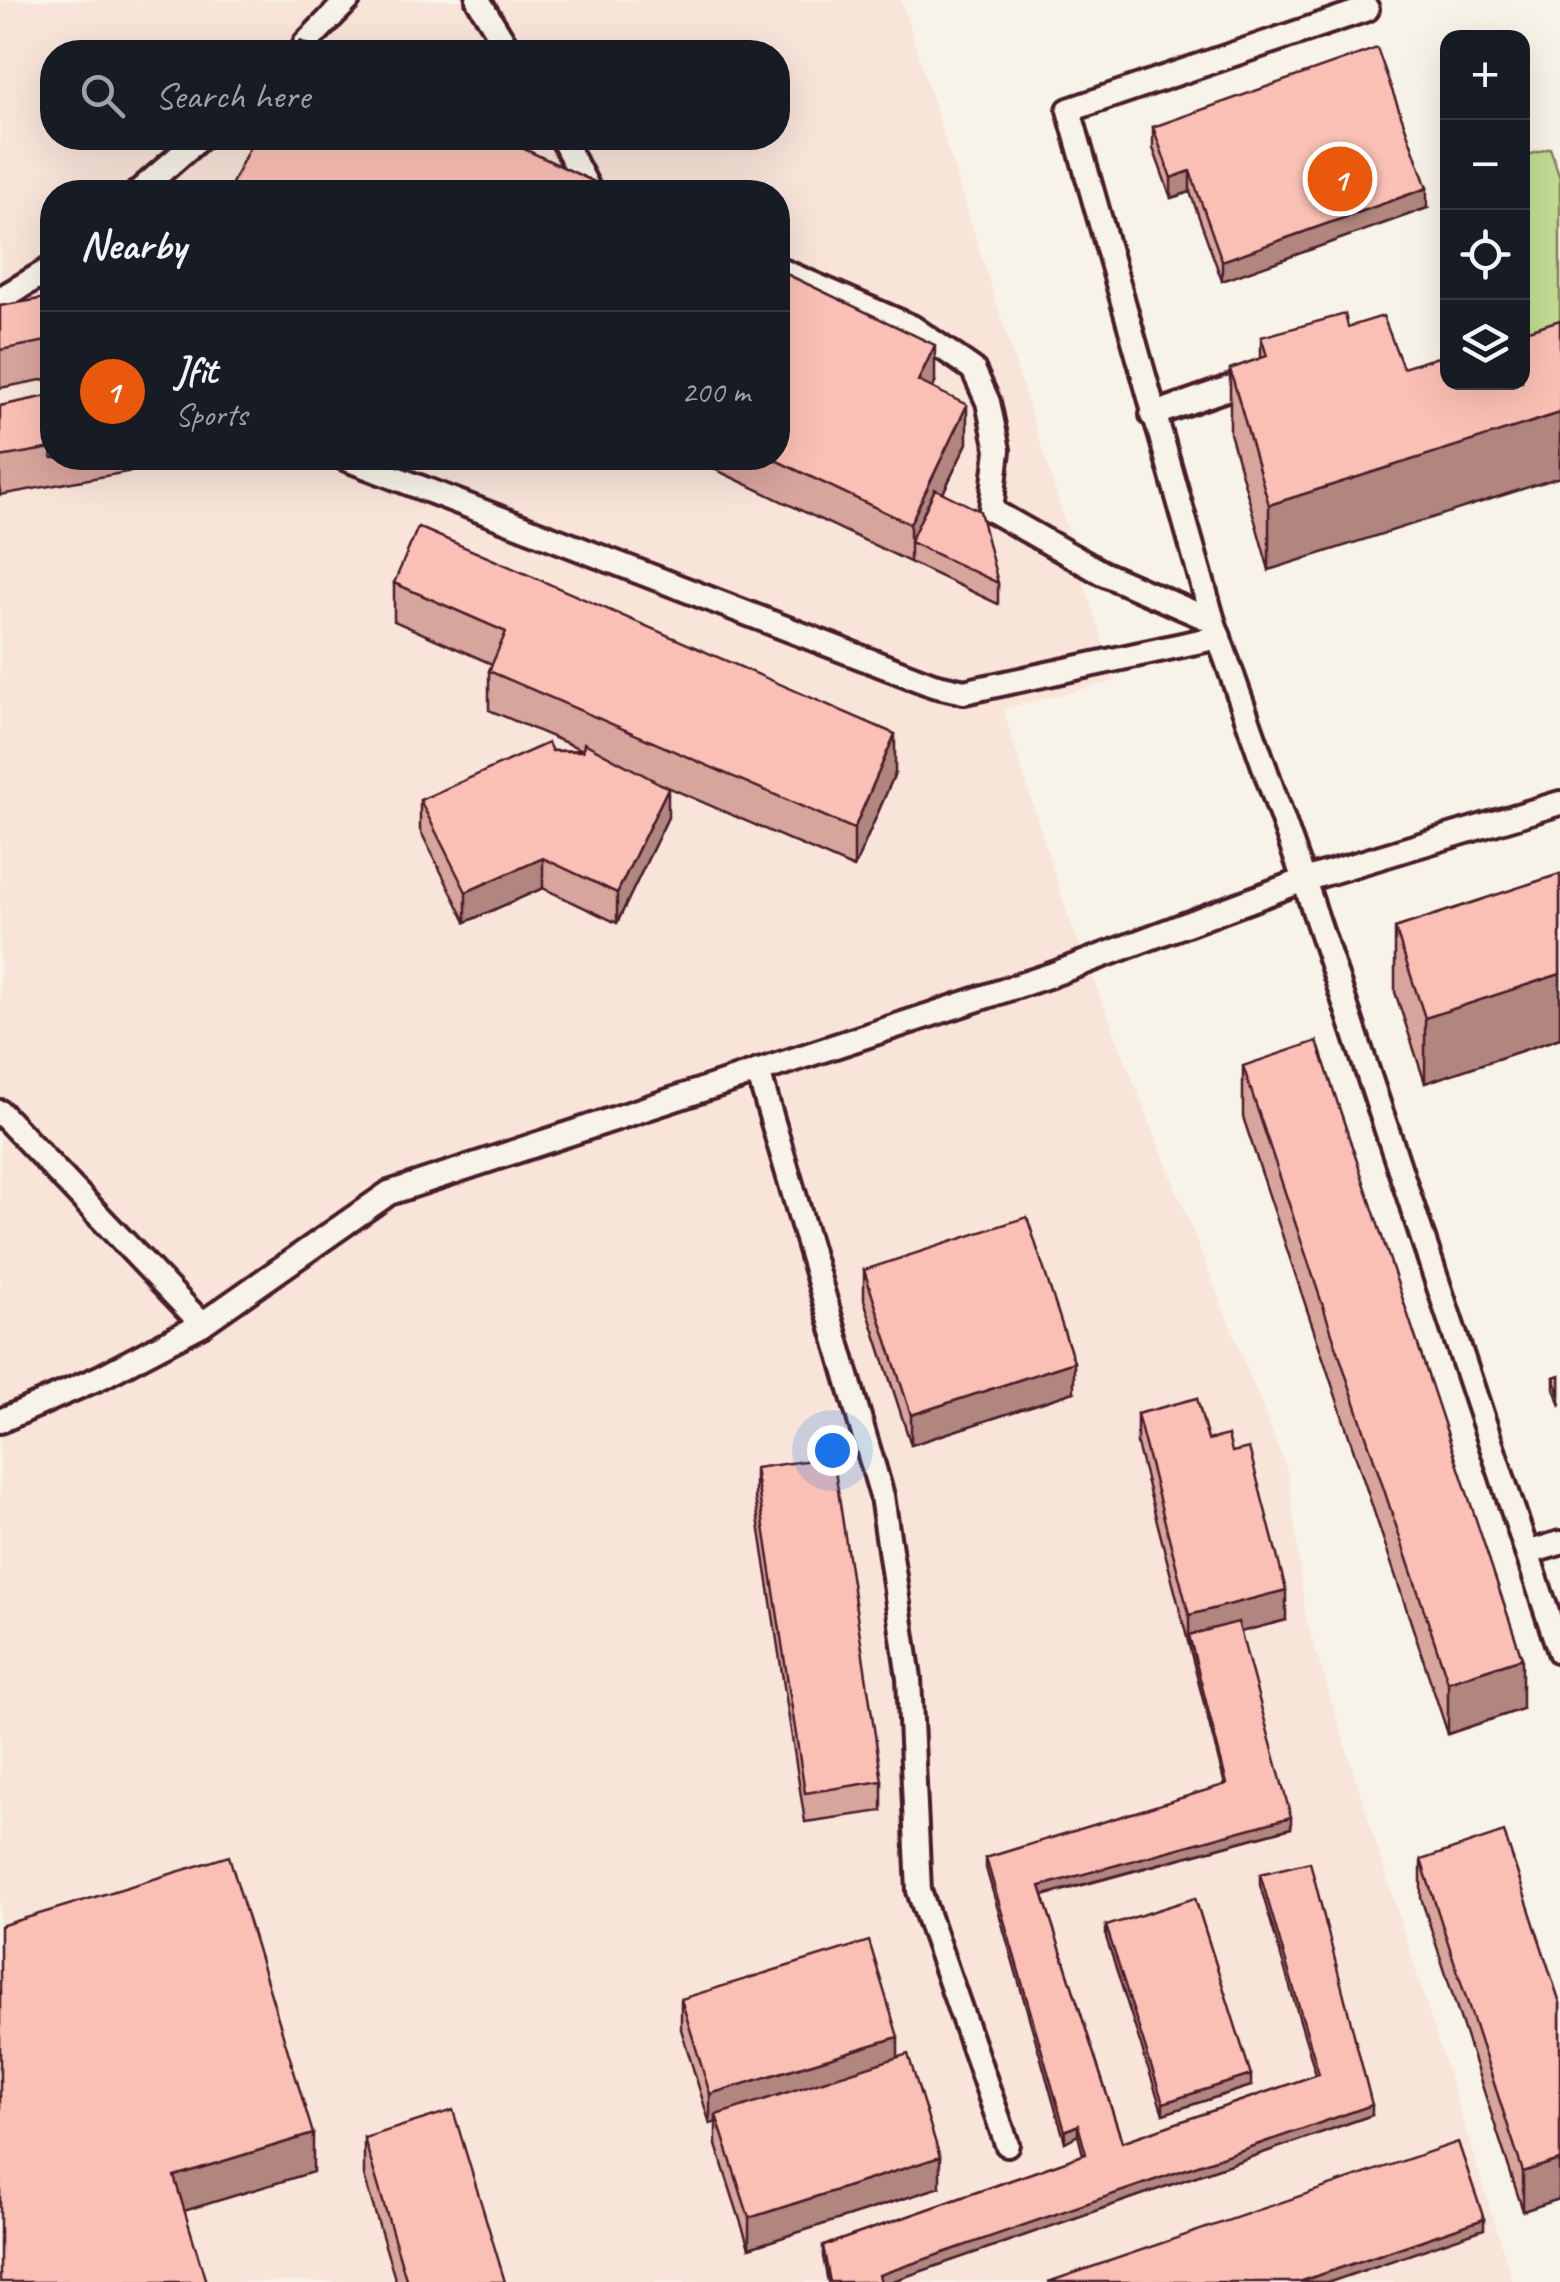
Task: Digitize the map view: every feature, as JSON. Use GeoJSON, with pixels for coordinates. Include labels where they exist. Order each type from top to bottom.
{"type":"FeatureCollection","features":[{"type":"Feature","properties":{"kind":"lane"},"geometry":{"type":"LineString","coordinates":[[315,40],[348,0]]}},
{"type":"Feature","properties":{"kind":"lane"},"geometry":{"type":"LineString","coordinates":[[478,0],[503,40]]}},
{"type":"Feature","properties":{"kind":"lane"},"geometry":{"type":"LineString","coordinates":[[1367,10],[1069,110],[1152,415],[1216,629],[1304,880],[1560,1652]]}},
{"type":"Feature","properties":{"kind":"lane"},"geometry":{"type":"LineString","coordinates":[[152,180],[186,150]]}},
{"type":"Feature","properties":{"kind":"lane"},"geometry":{"type":"LineString","coordinates":[[568,150],[583,180]]}},
{"type":"Feature","properties":{"kind":"lane"},"geometry":{"type":"LineString","coordinates":[[554,174],[566,180]]}},
{"type":"Feature","properties":{"kind":"lane"},"geometry":{"type":"LineString","coordinates":[[790,274],[912,327],[972,369],[988,402],[998,450],[991,510],[1102,574],[1216,629]]}},
{"type":"Feature","properties":{"kind":"lane"},"geometry":{"type":"LineString","coordinates":[[0,299],[40,275]]}},
{"type":"Feature","properties":{"kind":"lane"},"geometry":{"type":"LineString","coordinates":[[1152,415],[1281,370]]}},
{"type":"Feature","properties":{"kind":"lane"},"geometry":{"type":"LineString","coordinates":[[375,470],[934,686],[964,692],[1216,629]]}},
{"type":"Feature","properties":{"kind":"lane"},"geometry":{"type":"LineString","coordinates":[[0,1420],[101,1377],[202,1324],[389,1193],[1051,974],[1304,880],[1560,803]]}},
{"type":"Feature","properties":{"kind":"lane"},"geometry":{"type":"LineString","coordinates":[[758,1071],[882,1496],[909,1678],[919,1891],[1007,2144]]}},
{"type":"Feature","properties":{"kind":"lane"},"geometry":{"type":"LineString","coordinates":[[0,1112],[202,1324]]}},
{"type":"Feature","properties":{"kind":"lane"},"geometry":{"type":"LineString","coordinates":[[1527,1553],[1560,1543]]}},
{"type":"Feature","properties":{"kind":"shaded area"},"geometry":{"type":"Polygon","coordinates":[[[0,0],[901,0],[1115,681],[1003,709],[1064,905],[1288,1473],[1306,1619],[1513,2282],[0,2282],[0,0]]]}},
{"type":"Feature","properties":{"kind":"green space"},"geometry":{"type":"Polygon","coordinates":[[[1550,148],[1560,178],[1560,365],[1530,374],[1530,210],[1530,154],[1550,148]]]}},
{"type":"Feature","properties":{"kind":"building"},"geometry":{"type":"Polygon","coordinates":[[[1377,48],[1427,188],[1222,261],[1190,171],[1171,178],[1153,127],[1377,48]]]}},
{"type":"Feature","properties":{"kind":"building"},"geometry":{"type":"Polygon","coordinates":[[[248,150],[527,150],[590,180],[234,180],[248,150]]]}},
{"type":"Feature","properties":{"kind":"building"},"geometry":{"type":"Polygon","coordinates":[[[790,276],[935,345],[918,381],[967,405],[910,524],[790,467],[790,276]]]}},
{"type":"Feature","properties":{"kind":"building"},"geometry":{"type":"Polygon","coordinates":[[[40,299],[40,342],[0,350],[0,306],[40,299]]]}},
{"type":"Feature","properties":{"kind":"building"},"geometry":{"type":"Polygon","coordinates":[[[1345,314],[1348,327],[1383,316],[1403,368],[1440,356],[1440,390],[1530,390],[1530,329],[1560,320],[1560,413],[1269,505],[1230,369],[1267,356],[1261,337],[1345,314]]]}},
{"type":"Feature","properties":{"kind":"building"},"geometry":{"type":"Polygon","coordinates":[[[40,398],[40,450],[0,457],[0,406],[40,398]]]}},
{"type":"Feature","properties":{"kind":"building"},"geometry":{"type":"Polygon","coordinates":[[[935,489],[980,511],[998,583],[910,542],[935,489]]]}},
{"type":"Feature","properties":{"kind":"building"},"geometry":{"type":"Polygon","coordinates":[[[418,527],[895,734],[854,829],[489,671],[506,632],[394,583],[418,527]]]}},
{"type":"Feature","properties":{"kind":"building"},"geometry":{"type":"Polygon","coordinates":[[[548,743],[552,751],[583,751],[584,743],[668,788],[617,893],[543,858],[466,892],[420,800],[548,743]]]}},
{"type":"Feature","properties":{"kind":"building"},"geometry":{"type":"Polygon","coordinates":[[[1560,874],[1560,974],[1425,1018],[1395,928],[1560,874]]]}},
{"type":"Feature","properties":{"kind":"building"},"geometry":{"type":"Polygon","coordinates":[[[1317,1041],[1522,1658],[1448,1682],[1243,1066],[1317,1041]]]}},
{"type":"Feature","properties":{"kind":"building"},"geometry":{"type":"Polygon","coordinates":[[[1027,1217],[1074,1362],[911,1415],[864,1270],[1027,1217]]]}},
{"type":"Feature","properties":{"kind":"building"},"geometry":{"type":"Polygon","coordinates":[[[1560,1375],[1560,1396],[1554,1377],[1560,1375]]]}},
{"type":"Feature","properties":{"kind":"building"},"geometry":{"type":"Polygon","coordinates":[[[1197,1398],[1208,1440],[1228,1435],[1232,1452],[1249,1448],[1286,1590],[1189,1615],[1137,1414],[1197,1398]]]}},
{"type":"Feature","properties":{"kind":"building"},"geometry":{"type":"Polygon","coordinates":[[[833,1457],[882,1781],[805,1793],[755,1468],[833,1457]]]}},
{"type":"Feature","properties":{"kind":"building"},"geometry":{"type":"Polygon","coordinates":[[[1238,1622],[1291,1817],[1040,1886],[1122,2142],[1319,2074],[1260,1874],[1310,1862],[1372,2105],[879,2275],[881,2282],[830,2282],[823,2246],[1086,2154],[1078,2125],[1065,2131],[986,1858],[1227,1784],[1189,1635],[1238,1622]]]}},
{"type":"Feature","properties":{"kind":"building"},"geometry":{"type":"Polygon","coordinates":[[[1504,1832],[1560,2003],[1560,2162],[1523,2172],[1421,1860],[1504,1832]]]}},
{"type":"Feature","properties":{"kind":"building"},"geometry":{"type":"Polygon","coordinates":[[[229,1856],[313,2134],[174,2176],[206,2282],[0,2282],[0,1926],[229,1856]]]}},
{"type":"Feature","properties":{"kind":"building"},"geometry":{"type":"Polygon","coordinates":[[[1195,1898],[1251,2075],[1163,2103],[1106,1926],[1195,1898]]]}},
{"type":"Feature","properties":{"kind":"building"},"geometry":{"type":"Polygon","coordinates":[[[869,1941],[898,2037],[710,2094],[681,1999],[869,1941]]]}},
{"type":"Feature","properties":{"kind":"building"},"geometry":{"type":"Polygon","coordinates":[[[908,2054],[940,2157],[749,2218],[716,2115],[908,2054]]]}},
{"type":"Feature","properties":{"kind":"building"},"geometry":{"type":"Polygon","coordinates":[[[453,2110],[505,2282],[407,2282],[364,2138],[453,2110]]]}},
{"type":"Feature","properties":{"kind":"building"},"geometry":{"type":"Polygon","coordinates":[[[1458,2142],[1484,2219],[1299,2282],[1048,2282],[1458,2142]]]}},
{"type":"Feature","properties":{"kind":"place","name":"Jfit"},"geometry":{"type":"Point","coordinates":[1340,179]}}]}
